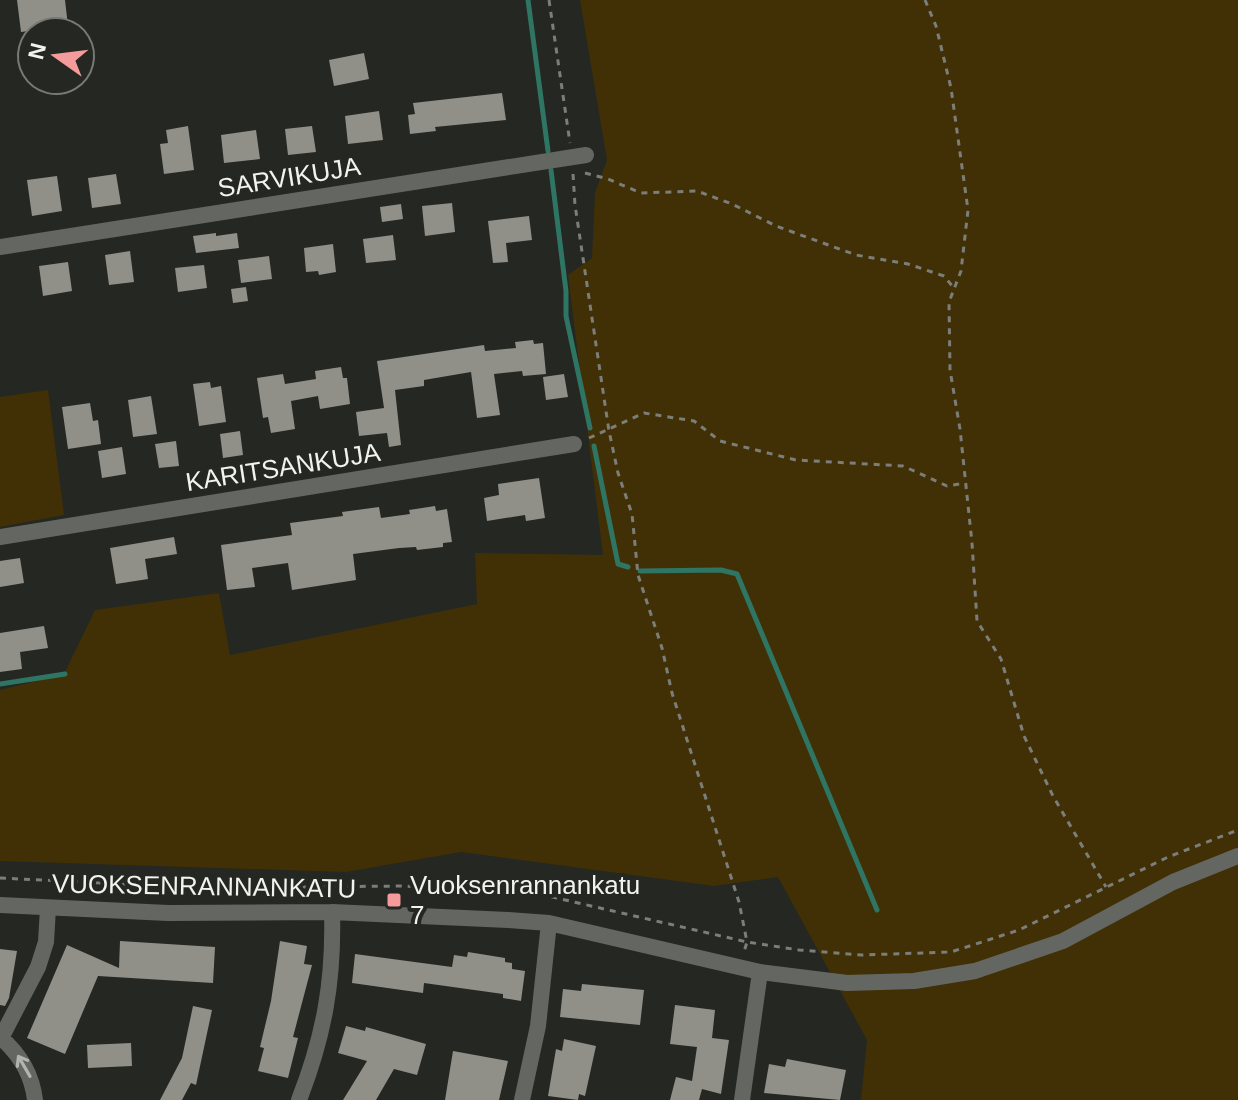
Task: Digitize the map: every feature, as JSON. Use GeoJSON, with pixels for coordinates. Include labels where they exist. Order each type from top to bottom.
{"type":"FeatureCollection","features":[{"type":"Feature","properties":{"kind":"street","name":"SARVIKUJA"},"geometry":{"type":"LineString","coordinates":[[0,247],[579,156]]}},
{"type":"Feature","properties":{"kind":"street","name":"KARITSANKUJA"},"geometry":{"type":"LineString","coordinates":[[0,537],[574,444]]}},
{"type":"Feature","properties":{"kind":"street","name":"VUOKSENRANNANKATU"},"geometry":{"type":"LineString","coordinates":[[0,905],[168,913],[332,912],[549,923],[760,972],[847,983],[914,981],[975,971],[1063,941],[1173,882],[1238,856]]}},
{"type":"Feature","properties":{"kind":"street"},"geometry":{"type":"LineString","coordinates":[[35,1100],[33,1081],[19,1056],[1,1038],[38,967],[46,942],[48,908]]}},
{"type":"Feature","properties":{"kind":"street"},"geometry":{"type":"LineString","coordinates":[[299,1100],[314,1061],[330,988],[332,912]]}},
{"type":"Feature","properties":{"kind":"street"},"geometry":{"type":"LineString","coordinates":[[522,1100],[538,1026],[549,923]]}},
{"type":"Feature","properties":{"kind":"street"},"geometry":{"type":"LineString","coordinates":[[742,1100],[760,972]]}},
{"type":"Feature","properties":{"kind":"path"},"geometry":{"type":"LineString","coordinates":[[549,0],[579,156]]}},
{"type":"Feature","properties":{"kind":"path"},"geometry":{"type":"LineString","coordinates":[[925,0],[936,26],[951,88],[968,210],[961,271],[949,302],[950,370],[960,429],[977,621],[1001,659],[1024,736],[1053,796],[1106,887]]}},
{"type":"Feature","properties":{"kind":"path"},"geometry":{"type":"LineString","coordinates":[[747,942],[739,902],[638,575],[632,514],[618,473],[609,431],[575,205],[573,171],[608,179],[641,193],[697,191],[776,226],[856,255],[908,264],[944,276],[954,288]]}},
{"type":"Feature","properties":{"kind":"path"},"geometry":{"type":"LineString","coordinates":[[574,444],[644,413],[694,421],[720,441],[796,460],[903,466],[947,486],[965,483]]}},
{"type":"Feature","properties":{"kind":"path"},"geometry":{"type":"LineString","coordinates":[[0,878],[204,888],[403,886],[548,896],[747,942],[799,950],[862,955],[951,952],[1019,930],[1168,857],[1238,830]]}},
{"type":"Feature","properties":{"kind":"shaded area"},"geometry":{"type":"Polygon","coordinates":[[[580,0],[1238,0],[1238,1100],[861,1100],[867,1040],[778,877],[714,886],[461,852],[346,872],[0,861],[0,690],[60,675],[66,670],[95,610],[219,593],[230,655],[477,604],[475,553],[603,555],[568,275],[592,258],[595,193],[607,160],[580,0]]]}},
{"type":"Feature","properties":{"kind":"shaded area"},"geometry":{"type":"Polygon","coordinates":[[[48,390],[64,515],[0,527],[0,397],[48,390]]]}},
{"type":"Feature","properties":{"kind":"building"},"geometry":{"type":"Polygon","coordinates":[[[17,0],[65,0],[67,16],[19,16],[17,0]]]}},
{"type":"Feature","properties":{"kind":"building"},"geometry":{"type":"Polygon","coordinates":[[[364,53],[369,79],[334,86],[329,60],[364,53]]]}},
{"type":"Feature","properties":{"kind":"building"},"geometry":{"type":"Polygon","coordinates":[[[502,93],[506,120],[435,127],[436,131],[410,134],[408,115],[415,114],[413,103],[502,93]]]}},
{"type":"Feature","properties":{"kind":"building"},"geometry":{"type":"Polygon","coordinates":[[[379,111],[383,140],[348,144],[345,116],[379,111]]]}},
{"type":"Feature","properties":{"kind":"building"},"geometry":{"type":"Polygon","coordinates":[[[188,126],[194,170],[164,174],[160,144],[168,143],[166,130],[188,126]]]}},
{"type":"Feature","properties":{"kind":"building"},"geometry":{"type":"Polygon","coordinates":[[[312,126],[316,152],[288,155],[285,129],[312,126]]]}},
{"type":"Feature","properties":{"kind":"building"},"geometry":{"type":"Polygon","coordinates":[[[256,130],[260,159],[224,163],[221,135],[256,130]]]}},
{"type":"Feature","properties":{"kind":"building"},"geometry":{"type":"Polygon","coordinates":[[[116,174],[121,204],[92,208],[88,178],[116,174]]]}},
{"type":"Feature","properties":{"kind":"building"},"geometry":{"type":"Polygon","coordinates":[[[57,176],[62,211],[32,216],[27,180],[57,176]]]}},
{"type":"Feature","properties":{"kind":"building"},"geometry":{"type":"Polygon","coordinates":[[[452,203],[455,232],[425,236],[422,206],[452,203]]]}},
{"type":"Feature","properties":{"kind":"building"},"geometry":{"type":"Polygon","coordinates":[[[401,204],[403,219],[382,222],[380,207],[401,204]]]}},
{"type":"Feature","properties":{"kind":"building"},"geometry":{"type":"Polygon","coordinates":[[[529,216],[532,240],[506,243],[508,262],[493,263],[488,221],[529,216]]]}},
{"type":"Feature","properties":{"kind":"building"},"geometry":{"type":"Polygon","coordinates":[[[216,233],[216,236],[237,233],[239,248],[196,253],[193,236],[216,233]]]}},
{"type":"Feature","properties":{"kind":"building"},"geometry":{"type":"Polygon","coordinates":[[[393,235],[396,260],[366,263],[363,239],[393,235]]]}},
{"type":"Feature","properties":{"kind":"building"},"geometry":{"type":"Polygon","coordinates":[[[333,244],[336,272],[319,275],[318,271],[306,272],[304,248],[333,244]]]}},
{"type":"Feature","properties":{"kind":"building"},"geometry":{"type":"Polygon","coordinates":[[[130,251],[134,282],[109,285],[105,255],[130,251]]]}},
{"type":"Feature","properties":{"kind":"building"},"geometry":{"type":"Polygon","coordinates":[[[269,256],[272,279],[241,283],[238,260],[269,256]]]}},
{"type":"Feature","properties":{"kind":"building"},"geometry":{"type":"Polygon","coordinates":[[[68,262],[72,291],[43,296],[39,266],[68,262]]]}},
{"type":"Feature","properties":{"kind":"building"},"geometry":{"type":"Polygon","coordinates":[[[204,265],[207,288],[178,292],[175,268],[204,265]]]}},
{"type":"Feature","properties":{"kind":"building"},"geometry":{"type":"Polygon","coordinates":[[[246,287],[248,301],[233,303],[231,289],[246,287]]]}},
{"type":"Feature","properties":{"kind":"building"},"geometry":{"type":"Polygon","coordinates":[[[533,340],[534,344],[543,343],[546,374],[523,376],[522,371],[494,374],[500,415],[477,418],[471,372],[424,380],[424,386],[395,390],[401,445],[389,447],[387,433],[359,436],[356,412],[384,408],[377,361],[484,345],[485,351],[516,348],[515,342],[533,340]]]}},
{"type":"Feature","properties":{"kind":"building"},"geometry":{"type":"Polygon","coordinates":[[[341,367],[343,378],[347,378],[350,404],[320,409],[318,396],[291,401],[295,429],[271,433],[268,417],[263,418],[257,378],[283,374],[285,384],[316,379],[315,371],[341,367]]]}},
{"type":"Feature","properties":{"kind":"building"},"geometry":{"type":"Polygon","coordinates":[[[564,374],[568,397],[546,400],[543,377],[564,374]]]}},
{"type":"Feature","properties":{"kind":"building"},"geometry":{"type":"Polygon","coordinates":[[[210,382],[211,388],[221,386],[226,422],[199,426],[193,384],[210,382]]]}},
{"type":"Feature","properties":{"kind":"building"},"geometry":{"type":"Polygon","coordinates":[[[151,396],[157,434],[133,437],[128,400],[151,396]]]}},
{"type":"Feature","properties":{"kind":"building"},"geometry":{"type":"Polygon","coordinates":[[[90,403],[93,421],[98,420],[101,444],[68,449],[62,407],[90,403]]]}},
{"type":"Feature","properties":{"kind":"building"},"geometry":{"type":"Polygon","coordinates":[[[240,431],[243,455],[223,458],[220,434],[240,431]]]}},
{"type":"Feature","properties":{"kind":"building"},"geometry":{"type":"Polygon","coordinates":[[[176,441],[179,466],[159,468],[155,444],[176,441]]]}},
{"type":"Feature","properties":{"kind":"building"},"geometry":{"type":"Polygon","coordinates":[[[122,447],[126,474],[102,478],[98,451],[122,447]]]}},
{"type":"Feature","properties":{"kind":"building"},"geometry":{"type":"Polygon","coordinates":[[[539,478],[545,518],[526,521],[525,515],[487,521],[484,498],[499,495],[498,484],[539,478]]]}},
{"type":"Feature","properties":{"kind":"building"},"geometry":{"type":"Polygon","coordinates":[[[435,506],[436,511],[447,509],[452,542],[443,543],[443,547],[417,550],[416,547],[399,548],[353,554],[356,580],[292,590],[288,563],[252,568],[255,587],[227,590],[221,545],[292,535],[290,523],[343,516],[342,512],[379,507],[381,518],[435,506]]]}},
{"type":"Feature","properties":{"kind":"building"},"geometry":{"type":"Polygon","coordinates":[[[174,537],[177,554],[145,559],[148,579],[116,584],[110,548],[174,537]]]}},
{"type":"Feature","properties":{"kind":"building"},"geometry":{"type":"Polygon","coordinates":[[[20,558],[24,583],[0,587],[0,561],[20,558]]]}},
{"type":"Feature","properties":{"kind":"building"},"geometry":{"type":"Polygon","coordinates":[[[44,626],[48,648],[20,652],[22,669],[0,672],[0,633],[44,626]]]}},
{"type":"Feature","properties":{"kind":"building"},"geometry":{"type":"Polygon","coordinates":[[[120,941],[215,947],[213,983],[98,976],[65,1054],[27,1038],[67,945],[119,968],[120,941]]]}},
{"type":"Feature","properties":{"kind":"building"},"geometry":{"type":"Polygon","coordinates":[[[280,941],[307,946],[304,964],[312,965],[293,1037],[298,1038],[288,1078],[258,1071],[280,941]]]}},
{"type":"Feature","properties":{"kind":"building"},"geometry":{"type":"Polygon","coordinates":[[[0,949],[17,951],[5,1006],[0,1005],[0,949]]]}},
{"type":"Feature","properties":{"kind":"building"},"geometry":{"type":"Polygon","coordinates":[[[468,952],[505,958],[505,962],[512,963],[512,969],[525,971],[521,1001],[503,998],[503,994],[424,983],[423,993],[352,983],[355,954],[452,967],[454,955],[467,957],[468,952]]]}},
{"type":"Feature","properties":{"kind":"building"},"geometry":{"type":"Polygon","coordinates":[[[582,984],[644,990],[640,1025],[560,1017],[563,989],[581,991],[582,984]]]}},
{"type":"Feature","properties":{"kind":"building"},"geometry":{"type":"Polygon","coordinates":[[[675,1005],[715,1010],[712,1038],[729,1040],[721,1094],[702,1089],[699,1100],[670,1100],[676,1077],[692,1081],[697,1047],[670,1044],[675,1005]]]}},
{"type":"Feature","properties":{"kind":"building"},"geometry":{"type":"Polygon","coordinates":[[[193,1006],[212,1010],[196,1085],[191,1083],[182,1100],[160,1100],[182,1058],[193,1006]]]}},
{"type":"Feature","properties":{"kind":"building"},"geometry":{"type":"Polygon","coordinates":[[[346,1026],[365,1031],[366,1027],[426,1044],[417,1075],[394,1069],[376,1100],[343,1100],[367,1061],[338,1053],[346,1026]]]}},
{"type":"Feature","properties":{"kind":"building"},"geometry":{"type":"Polygon","coordinates":[[[564,1039],[596,1046],[585,1096],[579,1094],[578,1100],[548,1096],[556,1049],[562,1051],[564,1039]]]}},
{"type":"Feature","properties":{"kind":"building"},"geometry":{"type":"Polygon","coordinates":[[[131,1043],[132,1066],[88,1068],[87,1045],[131,1043]]]}},
{"type":"Feature","properties":{"kind":"building"},"geometry":{"type":"Polygon","coordinates":[[[453,1051],[508,1061],[499,1100],[445,1100],[453,1051]]]}},
{"type":"Feature","properties":{"kind":"building"},"geometry":{"type":"Polygon","coordinates":[[[787,1059],[846,1070],[840,1100],[764,1093],[769,1064],[785,1067],[787,1059]]]}},
{"type":"Feature","properties":{"kind":"waterway"},"geometry":{"type":"LineString","coordinates":[[528,0],[548,151]]}},
{"type":"Feature","properties":{"kind":"waterway"},"geometry":{"type":"LineString","coordinates":[[551,170],[566,291],[566,316],[590,428]]}},
{"type":"Feature","properties":{"kind":"waterway"},"geometry":{"type":"LineString","coordinates":[[594,446],[618,564],[628,567]]}},
{"type":"Feature","properties":{"kind":"waterway"},"geometry":{"type":"LineString","coordinates":[[640,571],[721,570],[737,574],[877,910]]}},
{"type":"Feature","properties":{"kind":"waterway"},"geometry":{"type":"LineString","coordinates":[[0,684],[65,674]]}},
{"type":"Feature","properties":{"kind":"place","name":"Vuoksenrannankatu 7"},"geometry":{"type":"Point","coordinates":[394,900]}}]}
